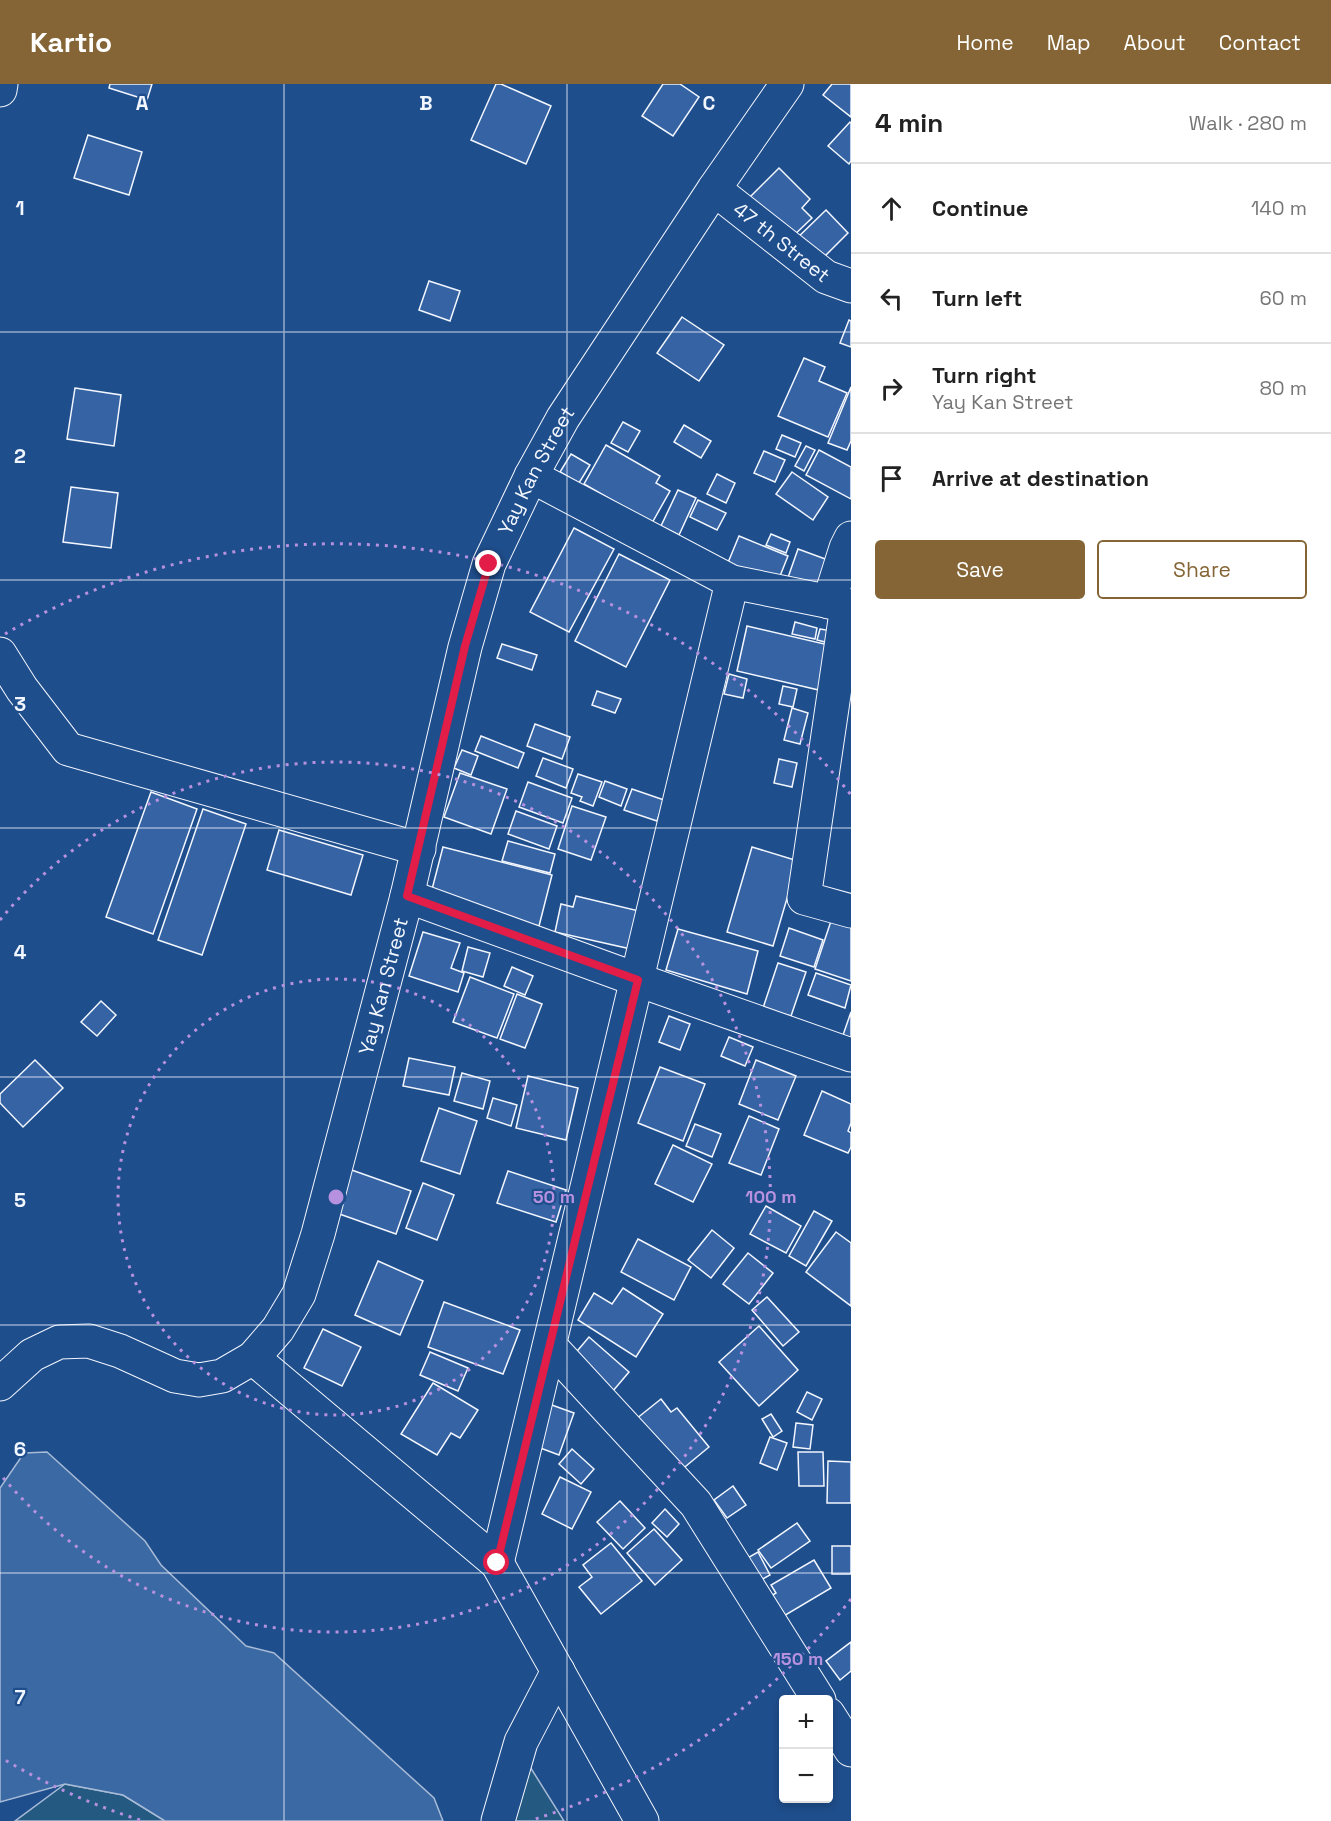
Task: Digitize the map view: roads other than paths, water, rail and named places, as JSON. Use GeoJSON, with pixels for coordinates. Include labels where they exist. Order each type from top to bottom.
{"type":"FeatureCollection","features":[{"type":"Feature","properties":{"kind":"street"},"geometry":{"type":"LineString","coordinates":[[0,90],[1,84]]}},
{"type":"Feature","properties":{"kind":"street","name":"Yay Kan Street"},"geometry":{"type":"LineString","coordinates":[[0,1384],[32,1355],[59,1342],[88,1341],[120,1351],[175,1376],[199,1380],[222,1376],[253,1358],[278,1329],[299,1294],[318,1234],[419,849],[465,646],[489,564],[531,476],[563,418],[714,189],[787,84]]}},
{"type":"Feature","properties":{"kind":"street","name":"47 th Street"},"geometry":{"type":"LineString","coordinates":[[714,189],[826,277],[851,286]]}},
{"type":"Feature","properties":{"kind":"street"},"geometry":{"type":"LineString","coordinates":[[531,476],[732,582],[843,605]]}},
{"type":"Feature","properties":{"kind":"street"},"geometry":{"type":"LineString","coordinates":[[851,538],[846,548],[843,605],[804,898],[851,911]]}},
{"type":"Feature","properties":{"kind":"street"},"geometry":{"type":"LineString","coordinates":[[497,1563],[732,582]]}},
{"type":"Feature","properties":{"kind":"street"},"geometry":{"type":"LineString","coordinates":[[0,654],[11,682],[68,749],[419,849]]}},
{"type":"Feature","properties":{"kind":"street"},"geometry":{"type":"LineString","coordinates":[[407,896],[851,1055]]}},
{"type":"Feature","properties":{"kind":"street"},"geometry":{"type":"LineString","coordinates":[[550,1346],[696,1504],[816,1695]]}},
{"type":"Feature","properties":{"kind":"street"},"geometry":{"type":"LineString","coordinates":[[253,1358],[497,1563],[642,1821]]}},
{"type":"Feature","properties":{"kind":"street"},"geometry":{"type":"LineString","coordinates":[[498,1821],[521,1742],[558,1671]]}},
{"type":"Feature","properties":{"kind":"street"},"geometry":{"type":"LineString","coordinates":[[833,1722],[851,1750]]}}]}
